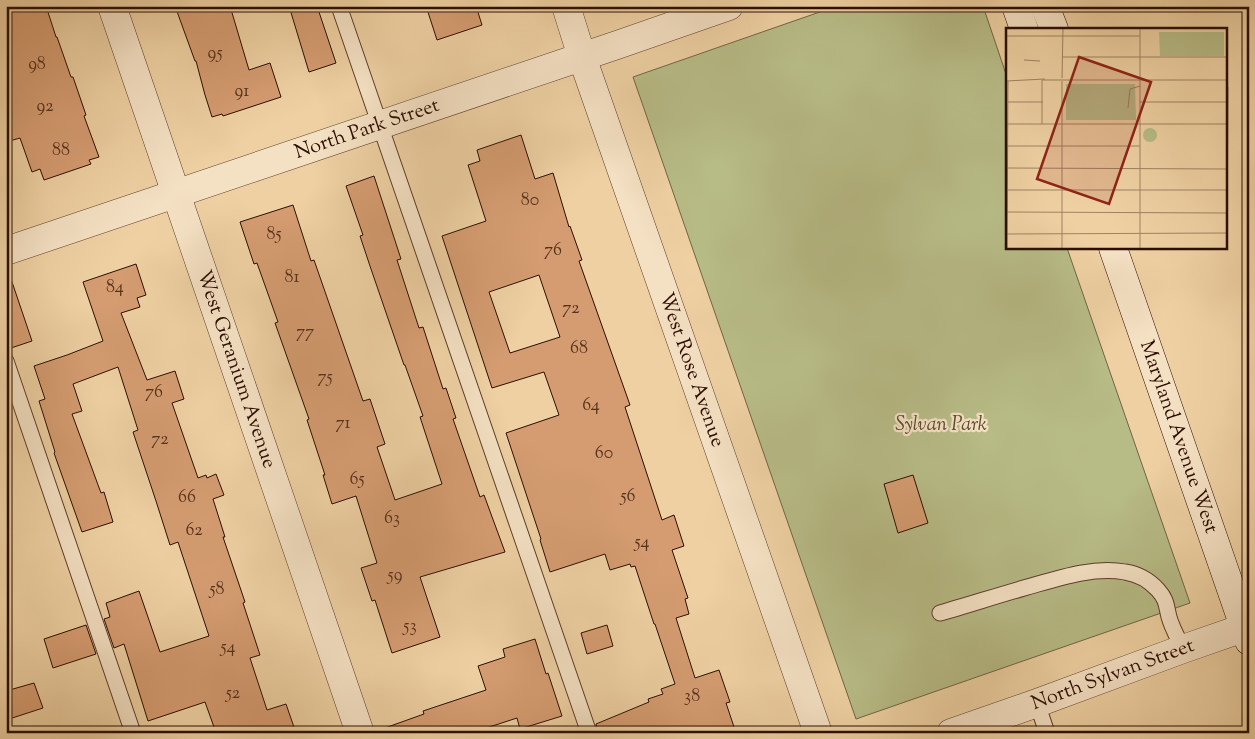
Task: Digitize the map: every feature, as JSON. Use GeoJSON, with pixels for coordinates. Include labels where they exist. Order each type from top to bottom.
{"type":"FeatureCollection","features":[{"type":"Feature","properties":{"kind":"street","name":"West Geranium Avenue"},"geometry":{"type":"LineString","coordinates":[[112,6],[360,733]]}},
{"type":"Feature","properties":{"kind":"street","name":"West Rose Avenue"},"geometry":{"type":"LineString","coordinates":[[566,6],[582,57],[818,733]]}},
{"type":"Feature","properties":{"kind":"street","name":"North Park Street"},"geometry":{"type":"LineString","coordinates":[[6,251],[176,195],[729,6]]}},
{"type":"Feature","properties":{"kind":"street"},"geometry":{"type":"LineString","coordinates":[[1016,6],[1024,28]]}},
{"type":"Feature","properties":{"kind":"street"},"geometry":{"type":"LineString","coordinates":[[1045,6],[1054,28]]}},
{"type":"Feature","properties":{"kind":"street","name":"Maryland Avenue West"},"geometry":{"type":"LineString","coordinates":[[1112,249],[1247,632]]}},
{"type":"Feature","properties":{"kind":"street","name":"North Sylvan Street"},"geometry":{"type":"LineString","coordinates":[[951,733],[1183,648],[1247,632]]}},
{"type":"Feature","properties":{"kind":"lane"},"geometry":{"type":"LineString","coordinates":[[339,6],[589,733]]}},
{"type":"Feature","properties":{"kind":"lane"},"geometry":{"type":"LineString","coordinates":[[6,361],[133,733]]}},
{"type":"Feature","properties":{"kind":"lane"},"geometry":{"type":"LineString","coordinates":[[940,613],[1081,573],[1107,570],[1124,572],[1139,576],[1158,590],[1166,601],[1169,617],[1183,648]]}},
{"type":"Feature","properties":{"kind":"lane"},"geometry":{"type":"LineString","coordinates":[[1037,703],[1047,733]]}},
{"type":"Feature","properties":{"kind":"green space","name":"Sylvan Park"},"geometry":{"type":"Polygon","coordinates":[[[837,6],[983,6],[1006,74],[1006,249],[1067,249],[1190,603],[856,719],[633,77],[837,6]]]}},
{"type":"Feature","properties":{"kind":"building"},"geometry":{"type":"Polygon","coordinates":[[[6,6],[46,6],[71,77],[73,77],[86,115],[84,116],[99,157],[89,160],[91,164],[44,180],[40,169],[32,172],[20,138],[6,142],[6,6]]]}},
{"type":"Feature","properties":{"kind":"building"},"geometry":{"type":"Polygon","coordinates":[[[175,6],[230,6],[249,70],[270,63],[281,97],[223,116],[222,114],[212,117],[196,61],[175,6]]]}},
{"type":"Feature","properties":{"kind":"building"},"geometry":{"type":"Polygon","coordinates":[[[289,6],[317,6],[336,63],[309,72],[289,6]]]}},
{"type":"Feature","properties":{"kind":"building"},"geometry":{"type":"Polygon","coordinates":[[[426,6],[476,6],[482,25],[437,40],[426,6]]]}},
{"type":"Feature","properties":{"kind":"building"},"geometry":{"type":"Polygon","coordinates":[[[521,135],[535,179],[553,173],[569,227],[582,260],[579,261],[630,405],[625,407],[662,520],[674,515],[684,546],[672,550],[688,598],[685,599],[689,614],[676,618],[695,678],[719,670],[730,702],[726,703],[736,733],[598,733],[596,724],[649,702],[648,699],[663,694],[661,689],[675,684],[635,566],[631,567],[630,564],[610,570],[605,554],[550,572],[506,433],[559,415],[544,372],[492,388],[442,236],[486,221],[468,165],[480,161],[477,150],[521,135]],[[539,275],[489,292],[510,353],[560,337],[539,275]]]}},
{"type":"Feature","properties":{"kind":"building"},"geometry":{"type":"Polygon","coordinates":[[[374,176],[401,259],[397,260],[419,328],[423,327],[443,389],[446,388],[456,418],[453,419],[480,497],[484,495],[505,552],[420,577],[440,637],[392,653],[375,600],[372,601],[361,568],[377,563],[356,496],[332,504],[323,475],[325,475],[307,420],[309,419],[275,323],[278,322],[257,263],[254,264],[240,222],[293,205],[311,261],[314,260],[363,401],[370,399],[385,444],[377,447],[395,500],[442,484],[420,417],[423,416],[371,269],[360,236],[363,235],[346,186],[374,176]]]}},
{"type":"Feature","properties":{"kind":"building"},"geometry":{"type":"Polygon","coordinates":[[[136,264],[146,295],[137,298],[140,307],[121,313],[147,380],[175,371],[184,399],[172,403],[198,478],[206,475],[207,478],[216,474],[224,495],[213,499],[260,655],[250,658],[267,710],[286,704],[296,733],[211,733],[211,728],[214,727],[205,702],[148,721],[124,644],[114,648],[104,619],[110,617],[106,603],[139,591],[160,652],[209,636],[178,542],[170,545],[133,432],[138,430],[118,367],[73,384],[82,411],[72,414],[101,493],[104,492],[113,522],[82,532],[54,453],[39,401],[45,399],[34,366],[103,341],[83,282],[136,264]]]}},
{"type":"Feature","properties":{"kind":"building"},"geometry":{"type":"Polygon","coordinates":[[[10,276],[32,341],[11,348],[6,333],[6,277],[10,276]]]}},
{"type":"Feature","properties":{"kind":"building"},"geometry":{"type":"Polygon","coordinates":[[[913,475],[928,523],[898,533],[884,484],[913,475]]]}},
{"type":"Feature","properties":{"kind":"building"},"geometry":{"type":"Polygon","coordinates":[[[86,625],[96,654],[53,668],[44,639],[86,625]]]}},
{"type":"Feature","properties":{"kind":"building"},"geometry":{"type":"Polygon","coordinates":[[[607,625],[613,646],[587,654],[581,633],[607,625]]]}},
{"type":"Feature","properties":{"kind":"building"},"geometry":{"type":"Polygon","coordinates":[[[535,639],[562,716],[520,729],[517,718],[471,733],[382,733],[382,729],[424,714],[423,711],[486,690],[478,666],[505,657],[503,649],[535,639]]]}},
{"type":"Feature","properties":{"kind":"building"},"geometry":{"type":"Polygon","coordinates":[[[34,683],[43,708],[6,720],[6,691],[34,683]]]}}]}
